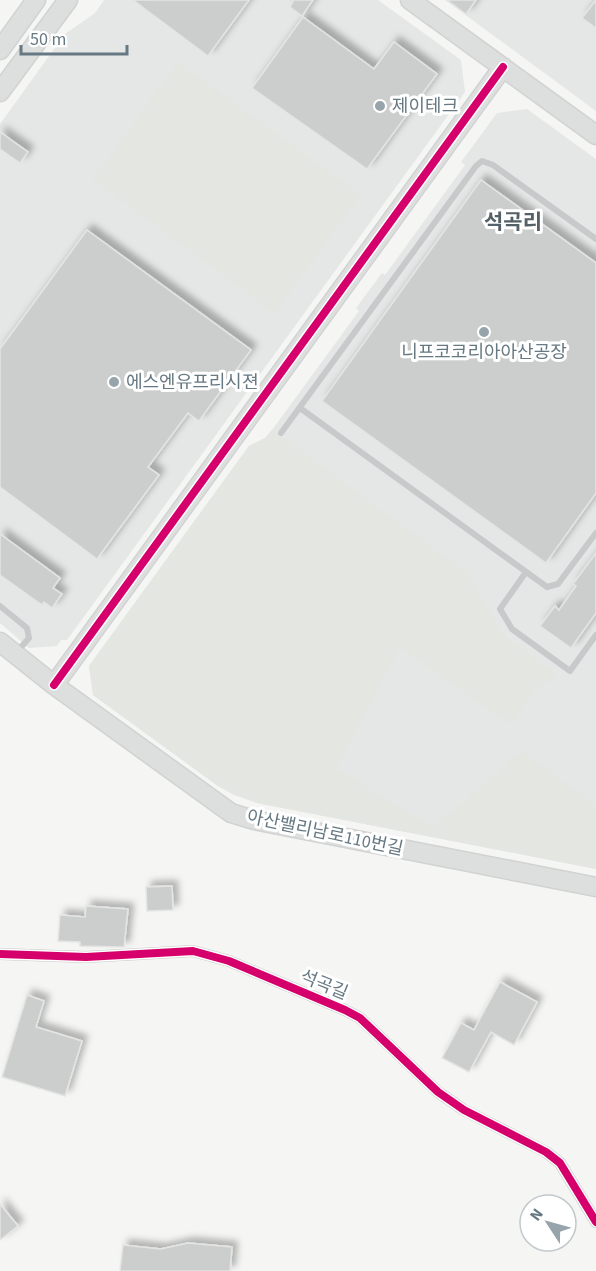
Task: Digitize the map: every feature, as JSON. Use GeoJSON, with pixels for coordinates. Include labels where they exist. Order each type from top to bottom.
{"type":"FeatureCollection","features":[{"type":"Feature","properties":{"kind":"street"},"geometry":{"type":"LineString","coordinates":[[0,50],[36,0]]}},
{"type":"Feature","properties":{"kind":"street"},"geometry":{"type":"LineString","coordinates":[[0,92],[68,0]]}},
{"type":"Feature","properties":{"kind":"street"},"geometry":{"type":"LineString","coordinates":[[410,0],[596,135]]}},
{"type":"Feature","properties":{"kind":"street"},"geometry":{"type":"LineString","coordinates":[[54,685],[503,67]]}},
{"type":"Feature","properties":{"kind":"street","name":"아산밸리남로110번길"},"geometry":{"type":"LineString","coordinates":[[0,642],[54,685],[231,813],[254,820],[596,887]]}},
{"type":"Feature","properties":{"kind":"street","name":"석곡길"},"geometry":{"type":"LineString","coordinates":[[0,954],[86,957],[193,951],[229,961],[345,1010],[360,1018],[438,1092],[464,1110],[546,1152],[560,1163],[569,1173],[596,1222]]}},
{"type":"Feature","properties":{"kind":"lane"},"geometry":{"type":"LineString","coordinates":[[281,433],[476,166],[482,161],[493,165],[596,239]]}},
{"type":"Feature","properties":{"kind":"lane"},"geometry":{"type":"LineString","coordinates":[[300,408],[547,588],[554,587],[596,533]]}},
{"type":"Feature","properties":{"kind":"lane"},"geometry":{"type":"LineString","coordinates":[[526,572],[500,609],[512,629],[570,671],[596,635]]}},
{"type":"Feature","properties":{"kind":"lane"},"geometry":{"type":"LineString","coordinates":[[0,606],[27,628],[29,638],[22,646]]}},
{"type":"Feature","properties":{"kind":"shaded area"},"geometry":{"type":"Polygon","coordinates":[[[104,0],[378,0],[461,60],[465,92],[67,640],[61,640],[57,646],[29,648],[0,623],[0,124],[65,34],[95,13],[104,0]]]}},
{"type":"Feature","properties":{"kind":"shaded area"},"geometry":{"type":"Polygon","coordinates":[[[445,0],[596,0],[596,111],[475,22],[445,0]]]}},
{"type":"Feature","properties":{"kind":"shaded area"},"geometry":{"type":"Polygon","coordinates":[[[178,62],[361,195],[275,313],[92,180],[178,62]]]}},
{"type":"Feature","properties":{"kind":"shaded area"},"geometry":{"type":"Polygon","coordinates":[[[527,109],[596,159],[596,869],[257,803],[234,795],[218,786],[93,695],[89,666],[249,446],[265,438],[272,430],[359,311],[356,308],[382,273],[385,275],[465,165],[461,162],[497,113],[527,109]]]}},
{"type":"Feature","properties":{"kind":"shaded area"},"geometry":{"type":"Polygon","coordinates":[[[272,430],[469,574],[503,635],[555,673],[556,678],[537,688],[511,725],[400,648],[336,768],[433,828],[522,751],[596,805],[596,869],[257,803],[218,786],[93,695],[89,666],[249,446],[265,438],[272,430]]]}},
{"type":"Feature","properties":{"kind":"building"},"geometry":{"type":"Polygon","coordinates":[[[133,0],[249,0],[208,56],[133,0]]]}},
{"type":"Feature","properties":{"kind":"building"},"geometry":{"type":"Polygon","coordinates":[[[294,0],[313,0],[302,16],[290,7],[294,0]]]}},
{"type":"Feature","properties":{"kind":"building"},"geometry":{"type":"Polygon","coordinates":[[[447,0],[476,0],[466,14],[447,0]]]}},
{"type":"Feature","properties":{"kind":"building"},"geometry":{"type":"Polygon","coordinates":[[[596,0],[596,28],[582,18],[596,0]]]}},
{"type":"Feature","properties":{"kind":"building"},"geometry":{"type":"Polygon","coordinates":[[[303,17],[374,69],[394,42],[437,74],[367,169],[252,88],[303,17]]]}},
{"type":"Feature","properties":{"kind":"building"},"geometry":{"type":"Polygon","coordinates":[[[0,132],[28,152],[20,163],[0,149],[0,132]]]}},
{"type":"Feature","properties":{"kind":"building","name":"니프코코리아아산공장"},"geometry":{"type":"Polygon","coordinates":[[[481,180],[596,263],[596,493],[546,563],[322,401],[481,180]]]}},
{"type":"Feature","properties":{"kind":"building","name":"에스엔유프리시젼"},"geometry":{"type":"Polygon","coordinates":[[[87,230],[251,350],[199,421],[188,413],[148,467],[159,475],[97,559],[0,487],[0,349],[87,230]]]}},
{"type":"Feature","properties":{"kind":"building"},"geometry":{"type":"Polygon","coordinates":[[[0,534],[60,578],[53,588],[62,594],[52,608],[44,602],[42,605],[0,575],[0,534]]]}},
{"type":"Feature","properties":{"kind":"building"},"geometry":{"type":"Polygon","coordinates":[[[596,553],[596,613],[571,648],[540,626],[555,606],[559,610],[576,586],[573,584],[596,553]]]}},
{"type":"Feature","properties":{"kind":"building"},"geometry":{"type":"Polygon","coordinates":[[[172,886],[173,910],[147,911],[146,887],[172,886]]]}},
{"type":"Feature","properties":{"kind":"building"},"geometry":{"type":"Polygon","coordinates":[[[86,906],[128,909],[124,947],[80,946],[80,942],[58,941],[60,915],[85,917],[86,906]]]}},
{"type":"Feature","properties":{"kind":"building"},"geometry":{"type":"Polygon","coordinates":[[[500,982],[537,1002],[514,1045],[491,1032],[469,1072],[442,1058],[461,1023],[474,1030],[500,982]]]}},
{"type":"Feature","properties":{"kind":"building"},"geometry":{"type":"Polygon","coordinates":[[[27,995],[44,1001],[36,1027],[82,1041],[65,1096],[2,1077],[27,995]]]}},
{"type":"Feature","properties":{"kind":"building"},"geometry":{"type":"Polygon","coordinates":[[[0,1204],[18,1226],[0,1240],[0,1204]]]}},
{"type":"Feature","properties":{"kind":"building"},"geometry":{"type":"Polygon","coordinates":[[[188,1243],[232,1247],[230,1271],[120,1271],[123,1245],[161,1249],[188,1243]]]}},
{"type":"Feature","properties":{"kind":"cycle path"},"geometry":{"type":"LineString","coordinates":[[54,685],[503,67]]}},
{"type":"Feature","properties":{"kind":"cycle path"},"geometry":{"type":"LineString","coordinates":[[0,954],[86,957],[193,951],[229,961],[345,1010],[360,1018],[438,1092],[464,1110],[546,1152],[560,1163],[596,1222]]}},
{"type":"Feature","properties":{"kind":"place","name":"제이테크"},"geometry":{"type":"Point","coordinates":[380,106]}},
{"type":"Feature","properties":{"kind":"place","name":"니프코코리아아산공장"},"geometry":{"type":"Point","coordinates":[484,332]}},
{"type":"Feature","properties":{"kind":"place","name":"에스엔유프리시젼"},"geometry":{"type":"Point","coordinates":[114,382]}},
{"type":"Feature","properties":{"kind":"district","name":"석곡리"},"geometry":{"type":"Point","coordinates":[513,222]}}]}
